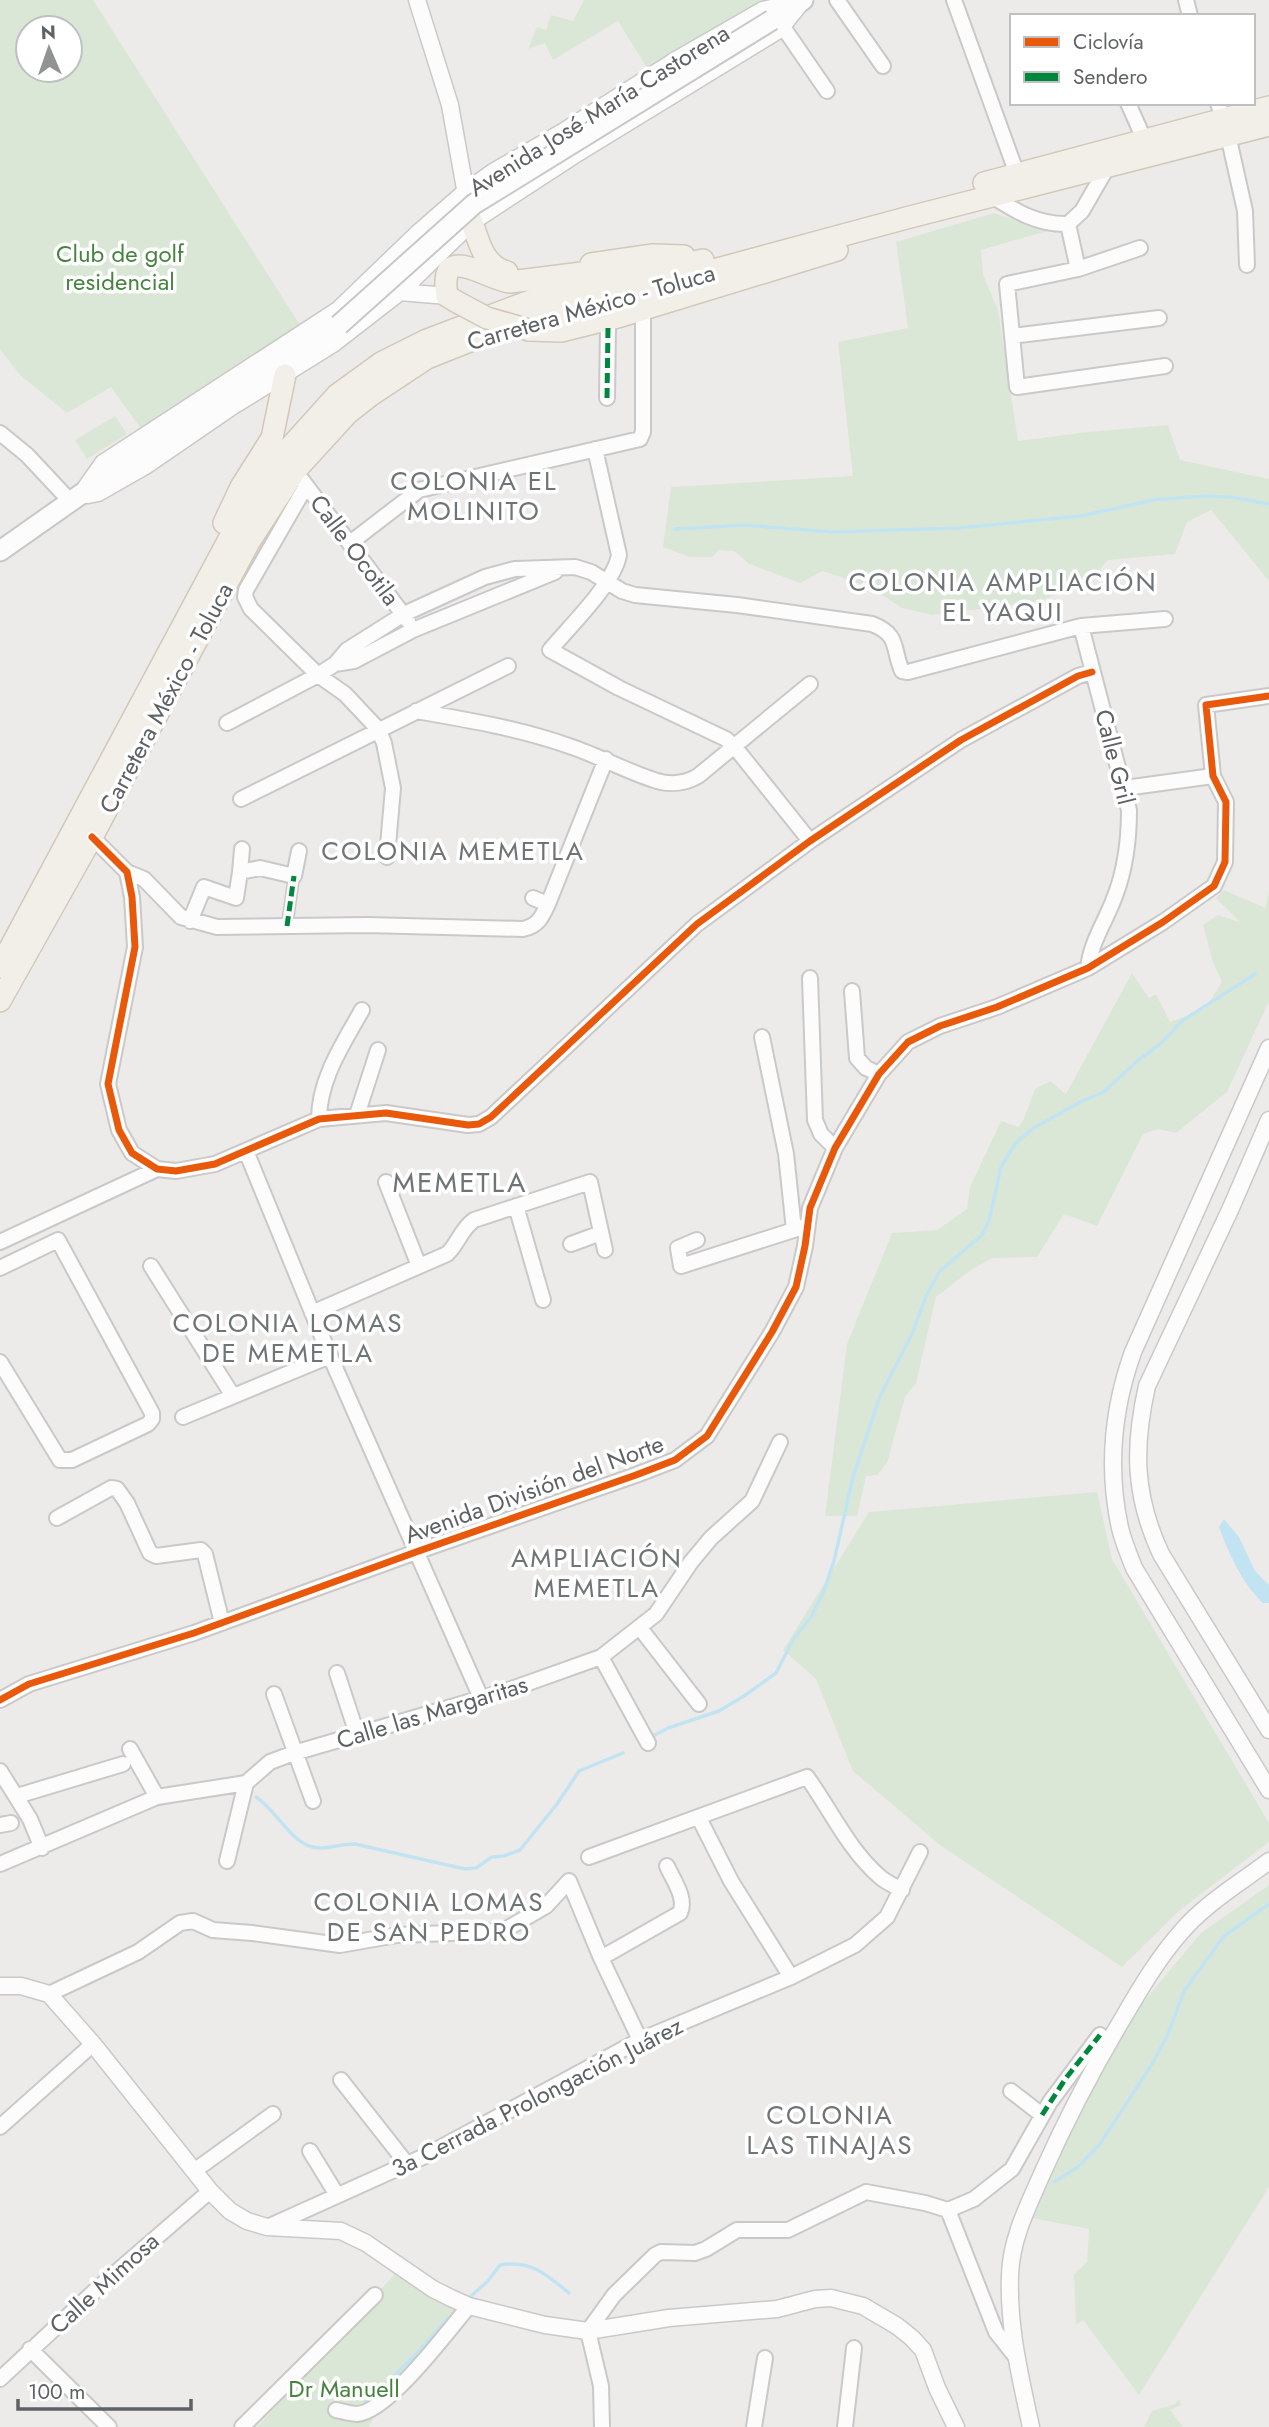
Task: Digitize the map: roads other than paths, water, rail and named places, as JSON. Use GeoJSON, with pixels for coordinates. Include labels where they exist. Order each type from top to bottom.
{"type":"FeatureCollection","features":[{"type":"Feature","properties":{"kind":"main road","name":"Avenida José María Castorena"},"geometry":{"type":"LineString","coordinates":[[0,551],[114,471],[339,325],[474,204],[777,23],[803,0]]}},
{"type":"Feature","properties":{"kind":"main road","name":"Carretera México - Toluca"},"geometry":{"type":"LineString","coordinates":[[0,967],[242,515],[282,456],[337,395],[382,363],[427,340],[530,301],[711,258],[1269,107]]}},
{"type":"Feature","properties":{"kind":"main road","name":"Carretera México - Toluca"},"geometry":{"type":"LineString","coordinates":[[0,1001],[92,837],[249,542],[348,413],[371,395],[427,358],[510,326],[910,216],[1108,166],[1223,119],[1269,125]]}},
{"type":"Feature","properties":{"kind":"main road"},"geometry":{"type":"LineString","coordinates":[[681,256],[632,267],[510,282],[494,279],[468,267],[455,268],[446,274],[452,299],[506,325],[529,330],[561,331],[792,265],[890,232],[910,216]]}},
{"type":"Feature","properties":{"kind":"main road"},"geometry":{"type":"LineString","coordinates":[[472,222],[483,254],[499,270],[509,273],[527,274],[653,255],[711,258]]}},
{"type":"Feature","properties":{"kind":"main road"},"geometry":{"type":"LineString","coordinates":[[191,611],[231,508],[272,438],[285,375]]}},
{"type":"Feature","properties":{"kind":"street"},"geometry":{"type":"LineString","coordinates":[[416,0],[450,105],[472,222],[446,274]]}},
{"type":"Feature","properties":{"kind":"street","name":"Avenida José María Castorena"},"geometry":{"type":"LineString","coordinates":[[75,499],[103,463],[338,310],[382,266],[465,192],[493,172],[561,134],[676,60],[763,10],[803,0]]}},
{"type":"Feature","properties":{"kind":"street"},"geometry":{"type":"LineString","coordinates":[[837,0],[883,66]]}},
{"type":"Feature","properties":{"kind":"street"},"geometry":{"type":"LineString","coordinates":[[954,0],[1017,174]]}},
{"type":"Feature","properties":{"kind":"street"},"geometry":{"type":"LineString","coordinates":[[777,23],[827,91]]}},
{"type":"Feature","properties":{"kind":"street","name":"Avenida José María Castorena"},"geometry":{"type":"LineString","coordinates":[[75,499],[98,493],[147,465],[233,405],[333,344],[400,292],[472,222],[573,156],[666,101],[777,23]]}},
{"type":"Feature","properties":{"kind":"street"},"geometry":{"type":"LineString","coordinates":[[1129,105],[1144,139]]}},
{"type":"Feature","properties":{"kind":"street"},"geometry":{"type":"LineString","coordinates":[[1223,119],[1245,211],[1247,265]]}},
{"type":"Feature","properties":{"kind":"street"},"geometry":{"type":"LineString","coordinates":[[561,134],[573,156]]}},
{"type":"Feature","properties":{"kind":"street"},"geometry":{"type":"LineString","coordinates":[[992,196],[1018,213],[1050,223],[1068,224],[1082,212],[1108,166]]}},
{"type":"Feature","properties":{"kind":"street"},"geometry":{"type":"LineString","coordinates":[[1068,224],[1078,269]]}},
{"type":"Feature","properties":{"kind":"street"},"geometry":{"type":"LineString","coordinates":[[1140,248],[1078,269],[1007,284],[1017,387],[1165,366]]}},
{"type":"Feature","properties":{"kind":"street"},"geometry":{"type":"LineString","coordinates":[[400,292],[452,299]]}},
{"type":"Feature","properties":{"kind":"street"},"geometry":{"type":"LineString","coordinates":[[349,543],[419,490],[640,439],[643,432],[643,315]]}},
{"type":"Feature","properties":{"kind":"street"},"geometry":{"type":"LineString","coordinates":[[1012,336],[1159,318]]}},
{"type":"Feature","properties":{"kind":"street"},"geometry":{"type":"LineString","coordinates":[[607,398],[608,327]]}},
{"type":"Feature","properties":{"kind":"street"},"geometry":{"type":"LineString","coordinates":[[0,433],[75,499]]}},
{"type":"Feature","properties":{"kind":"street"},"geometry":{"type":"LineString","coordinates":[[595,449],[619,555],[616,568],[608,581],[550,650],[619,688],[705,728],[734,746],[810,841]]}},
{"type":"Feature","properties":{"kind":"street"},"geometry":{"type":"LineString","coordinates":[[300,478],[245,597],[251,609],[318,675],[345,694],[378,729],[393,788],[387,857]]}},
{"type":"Feature","properties":{"kind":"street","name":"Calle Ocotila"},"geometry":{"type":"LineString","coordinates":[[300,478],[404,614],[413,630]]}},
{"type":"Feature","properties":{"kind":"street"},"geometry":{"type":"LineString","coordinates":[[335,664],[354,661],[413,630],[566,567]]}},
{"type":"Feature","properties":{"kind":"street"},"geometry":{"type":"LineString","coordinates":[[227,723],[318,675],[335,664],[348,650],[404,614],[485,577],[515,569],[583,568],[622,591],[635,595],[737,605],[872,624],[886,630],[895,643],[902,671],[908,672],[1081,626],[1165,619]]}},
{"type":"Feature","properties":{"kind":"street","name":"Calle Gril"},"geometry":{"type":"LineString","coordinates":[[1081,626],[1129,810],[1122,872],[1114,899],[1089,954],[1088,968]]}},
{"type":"Feature","properties":{"kind":"street"},"geometry":{"type":"LineString","coordinates":[[241,799],[508,666]]}},
{"type":"Feature","properties":{"kind":"street"},"geometry":{"type":"LineString","coordinates":[[127,872],[132,897],[135,947],[108,1084],[119,1129],[132,1153],[157,1169],[190,1170],[215,1164],[319,1119],[357,1115],[407,1115],[461,1124],[479,1124],[511,1101],[590,1023],[697,925],[810,841],[961,740],[1079,676],[1092,672]]}},
{"type":"Feature","properties":{"kind":"street"},"geometry":{"type":"LineString","coordinates":[[416,711],[484,722],[570,746],[657,781],[679,782],[698,776],[810,684]]}},
{"type":"Feature","properties":{"kind":"street","name":"Avenida División del Norte"},"geometry":{"type":"LineString","coordinates":[[0,1700],[29,1684],[222,1623],[675,1460],[707,1436],[772,1332],[796,1287],[805,1246],[800,1228],[835,1148],[879,1074],[908,1042],[929,1031],[998,1007],[1088,968],[1163,922],[1214,886],[1225,862],[1226,802],[1213,776],[1206,705],[1269,696]]}},
{"type":"Feature","properties":{"kind":"street"},"geometry":{"type":"LineString","coordinates":[[92,837],[127,872],[144,879],[181,918],[217,927],[367,925],[523,929],[533,927],[548,904],[606,759]]}},
{"type":"Feature","properties":{"kind":"street"},"geometry":{"type":"LineString","coordinates":[[1125,788],[1213,776]]}},
{"type":"Feature","properties":{"kind":"street"},"geometry":{"type":"LineString","coordinates":[[190,921],[204,887],[236,898],[242,849]]}},
{"type":"Feature","properties":{"kind":"street"},"geometry":{"type":"LineString","coordinates":[[287,926],[299,851]]}},
{"type":"Feature","properties":{"kind":"street"},"geometry":{"type":"LineString","coordinates":[[240,872],[260,868],[294,876]]}},
{"type":"Feature","properties":{"kind":"street"},"geometry":{"type":"LineString","coordinates":[[533,898],[548,904]]}},
{"type":"Feature","properties":{"kind":"street"},"geometry":{"type":"LineString","coordinates":[[810,978],[815,1121],[821,1134],[835,1148]]}},
{"type":"Feature","properties":{"kind":"street"},"geometry":{"type":"LineString","coordinates":[[852,991],[857,1058],[866,1068],[879,1074]]}},
{"type":"Feature","properties":{"kind":"street"},"geometry":{"type":"LineString","coordinates":[[319,1119],[319,1105],[332,1063],[362,1010]]}},
{"type":"Feature","properties":{"kind":"street"},"geometry":{"type":"LineString","coordinates":[[697,1240],[678,1248],[681,1266],[800,1228],[762,1037]]}},
{"type":"Feature","properties":{"kind":"street"},"geometry":{"type":"LineString","coordinates":[[1269,1048],[1133,1352],[1116,1411],[1113,1453],[1120,1530],[1135,1568],[1269,1790]]}},
{"type":"Feature","properties":{"kind":"street"},"geometry":{"type":"LineString","coordinates":[[357,1115],[378,1050]]}},
{"type":"Feature","properties":{"kind":"street"},"geometry":{"type":"LineString","coordinates":[[1269,1120],[1147,1386],[1140,1417],[1137,1451],[1140,1491],[1147,1526],[1161,1554],[1269,1730]]}},
{"type":"Feature","properties":{"kind":"street"},"geometry":{"type":"LineString","coordinates":[[246,1151],[330,1356],[481,1698]]}},
{"type":"Feature","properties":{"kind":"street"},"geometry":{"type":"LineString","coordinates":[[0,1242],[157,1169]]}},
{"type":"Feature","properties":{"kind":"street"},"geometry":{"type":"LineString","coordinates":[[386,1182],[419,1266]]}},
{"type":"Feature","properties":{"kind":"street"},"geometry":{"type":"LineString","coordinates":[[312,1313],[446,1254],[454,1247],[465,1226],[474,1220],[590,1182],[605,1250]]}},
{"type":"Feature","properties":{"kind":"street"},"geometry":{"type":"LineString","coordinates":[[516,1206],[543,1300]]}},
{"type":"Feature","properties":{"kind":"street"},"geometry":{"type":"LineString","coordinates":[[571,1244],[601,1233]]}},
{"type":"Feature","properties":{"kind":"street"},"geometry":{"type":"LineString","coordinates":[[0,1268],[58,1240],[152,1413],[152,1419],[148,1424],[72,1460],[60,1460],[0,1362]]}},
{"type":"Feature","properties":{"kind":"street"},"geometry":{"type":"LineString","coordinates":[[151,1266],[233,1396]]}},
{"type":"Feature","properties":{"kind":"street"},"geometry":{"type":"LineString","coordinates":[[183,1417],[330,1356]]}},
{"type":"Feature","properties":{"kind":"street","name":"Calle las Margaritas"},"geometry":{"type":"LineString","coordinates":[[246,1783],[270,1762],[295,1753],[481,1698],[601,1657],[656,1614],[710,1538],[752,1501],[780,1442]]}},
{"type":"Feature","properties":{"kind":"street"},"geometry":{"type":"LineString","coordinates":[[57,1518],[111,1488],[117,1489],[127,1503],[150,1553],[156,1556],[201,1550],[205,1554],[222,1623]]}},
{"type":"Feature","properties":{"kind":"street"},"geometry":{"type":"LineString","coordinates":[[640,1628],[699,1704]]}},
{"type":"Feature","properties":{"kind":"street"},"geometry":{"type":"LineString","coordinates":[[601,1657],[648,1743]]}},
{"type":"Feature","properties":{"kind":"street"},"geometry":{"type":"LineString","coordinates":[[337,1673],[357,1734]]}},
{"type":"Feature","properties":{"kind":"street"},"geometry":{"type":"LineString","coordinates":[[274,1694],[313,1801]]}},
{"type":"Feature","properties":{"kind":"street"},"geometry":{"type":"LineString","coordinates":[[130,1749],[158,1797]]}},
{"type":"Feature","properties":{"kind":"street"},"geometry":{"type":"LineString","coordinates":[[17,1796],[123,1764]]}},
{"type":"Feature","properties":{"kind":"street"},"geometry":{"type":"LineString","coordinates":[[0,1771],[30,1819],[42,1848]]}},
{"type":"Feature","properties":{"kind":"street"},"geometry":{"type":"LineString","coordinates":[[589,1857],[807,1777],[831,1810],[850,1844],[879,1877],[902,1890]]}},
{"type":"Feature","properties":{"kind":"street"},"geometry":{"type":"LineString","coordinates":[[0,1864],[158,1797],[246,1783],[227,1861]]}},
{"type":"Feature","properties":{"kind":"street"},"geometry":{"type":"LineString","coordinates":[[699,1818],[731,1881],[791,1977]]}},
{"type":"Feature","properties":{"kind":"street","name":"3a Cerrada Prolongación Juárez"},"geometry":{"type":"LineString","coordinates":[[267,2227],[407,2164],[640,2040],[791,1977],[855,1945],[887,1917],[920,1852]]}},
{"type":"Feature","properties":{"kind":"street"},"geometry":{"type":"LineString","coordinates":[[1031,2427],[1011,2325],[1010,2274],[1014,2244],[1065,2123],[1105,2048],[1163,1954],[1202,1912],[1269,1861]]}},
{"type":"Feature","properties":{"kind":"street"},"geometry":{"type":"LineString","coordinates":[[601,1958],[680,1913],[682,1898],[667,1866]]}},
{"type":"Feature","properties":{"kind":"street"},"geometry":{"type":"LineString","coordinates":[[49,1994],[138,1952],[180,1923],[193,1921],[212,1930],[340,1945],[397,1935],[503,1931],[546,1906],[569,1881],[601,1958],[640,2040]]}},
{"type":"Feature","properties":{"kind":"street"},"geometry":{"type":"LineString","coordinates":[[0,1986],[21,1986],[49,1994],[93,2044],[210,2191],[230,2211],[247,2221],[267,2227],[341,2231],[366,2243],[433,2289],[469,2306],[545,2325],[588,2331],[669,2318],[777,2309],[815,2299],[844,2301],[877,2313],[912,2338],[923,2350],[937,2388],[956,2427]]}},
{"type":"Feature","properties":{"kind":"street"},"geometry":{"type":"LineString","coordinates":[[601,2427],[601,2386],[588,2331],[614,2295],[661,2252],[695,2253],[737,2230],[788,2230],[866,2192],[948,2210],[974,2199],[1012,2169],[1066,2078],[1100,2035]]}},
{"type":"Feature","properties":{"kind":"street"},"geometry":{"type":"LineString","coordinates":[[0,2127],[93,2044]]}},
{"type":"Feature","properties":{"kind":"street"},"geometry":{"type":"LineString","coordinates":[[341,2080],[407,2164]]}},
{"type":"Feature","properties":{"kind":"street"},"geometry":{"type":"LineString","coordinates":[[1011,2091],[1042,2115]]}},
{"type":"Feature","properties":{"kind":"street"},"geometry":{"type":"LineString","coordinates":[[194,2171],[273,2113]]}},
{"type":"Feature","properties":{"kind":"street"},"geometry":{"type":"LineString","coordinates":[[310,2151],[337,2195]]}},
{"type":"Feature","properties":{"kind":"street","name":"Calle Mimosa"},"geometry":{"type":"LineString","coordinates":[[0,2379],[30,2349],[210,2191]]}},
{"type":"Feature","properties":{"kind":"street"},"geometry":{"type":"LineString","coordinates":[[948,2210],[996,2332],[1015,2356]]}},
{"type":"Feature","properties":{"kind":"street"},"geometry":{"type":"LineString","coordinates":[[242,2427],[375,2295]]}},
{"type":"Feature","properties":{"kind":"street"},"geometry":{"type":"LineString","coordinates":[[335,2410],[358,2414],[381,2403],[401,2386],[469,2306]]}},
{"type":"Feature","properties":{"kind":"street"},"geometry":{"type":"LineString","coordinates":[[845,2427],[854,2348]]}},
{"type":"Feature","properties":{"kind":"street"},"geometry":{"type":"LineString","coordinates":[[30,2349],[109,2427]]}},
{"type":"Feature","properties":{"kind":"street"},"geometry":{"type":"LineString","coordinates":[[754,2427],[765,2358]]}},
{"type":"Feature","properties":{"kind":"water"},"geometry":{"type":"Polygon","coordinates":[[[1224,1519],[1239,1537],[1255,1571],[1269,1585],[1269,1603],[1263,1603],[1256,1596],[1237,1568],[1219,1527],[1224,1519]]]}},
{"type":"Feature","properties":{"kind":"waterway"},"geometry":{"type":"LineString","coordinates":[[675,529],[745,525],[831,532],[958,528],[1081,516],[1153,500],[1203,496],[1230,497],[1269,504]]}},
{"type":"Feature","properties":{"kind":"waterway"},"geometry":{"type":"LineString","coordinates":[[651,1737],[668,1728],[719,1711],[776,1673],[793,1640],[811,1617],[824,1591],[834,1561],[853,1477],[880,1396],[940,1271],[982,1235],[989,1221],[1001,1167],[1015,1144],[1032,1129],[1104,1092],[1160,1044],[1182,1021],[1255,974]]}},
{"type":"Feature","properties":{"kind":"waterway"},"geometry":{"type":"LineString","coordinates":[[256,1797],[294,1836],[311,1847],[355,1844],[465,1869],[476,1868],[492,1857],[520,1850],[557,1804],[579,1771],[623,1753]]}},
{"type":"Feature","properties":{"kind":"waterway"},"geometry":{"type":"LineString","coordinates":[[223,1793],[238,1793]]}},
{"type":"Feature","properties":{"kind":"waterway"},"geometry":{"type":"LineString","coordinates":[[153,1806],[168,1802]]}},
{"type":"Feature","properties":{"kind":"waterway"},"geometry":{"type":"LineString","coordinates":[[1054,2182],[1078,2167],[1100,2144],[1152,2064],[1168,2034],[1184,1991],[1224,1936],[1269,1904]]}},
{"type":"Feature","properties":{"kind":"waterway"},"geometry":{"type":"LineString","coordinates":[[471,2296],[488,2281],[500,2265],[511,2264],[538,2270],[569,2293]]}},
{"type":"Feature","properties":{"kind":"waterway"},"geometry":{"type":"LineString","coordinates":[[366,2401],[420,2350],[449,2317]]}},
{"type":"Feature","properties":{"kind":"district","name":"COLONIA EL MOLINITO"},"geometry":{"type":"Point","coordinates":[474,496]}},
{"type":"Feature","properties":{"kind":"district","name":"COLONIA AMPLIACIÓN EL YAQUI"},"geometry":{"type":"Point","coordinates":[1003,597]}},
{"type":"Feature","properties":{"kind":"district","name":"COLONIA MEMETLA"},"geometry":{"type":"Point","coordinates":[453,851]}},
{"type":"Feature","properties":{"kind":"district","name":"MEMETLA"},"geometry":{"type":"Point","coordinates":[460,1182]}},
{"type":"Feature","properties":{"kind":"district","name":"COLONIA LOMAS DE MEMETLA"},"geometry":{"type":"Point","coordinates":[288,1338]}},
{"type":"Feature","properties":{"kind":"district","name":"AMPLIACIÓN MEMETLA"},"geometry":{"type":"Point","coordinates":[597,1573]}},
{"type":"Feature","properties":{"kind":"district","name":"COLONIA LOMAS DE SAN PEDRO"},"geometry":{"type":"Point","coordinates":[429,1917]}},
{"type":"Feature","properties":{"kind":"district","name":"COLONIA LAS TINAJAS"},"geometry":{"type":"Point","coordinates":[830,2130]}},
{"type":"Feature","properties":{"kind":"park label","name":"Club de golf residencial"},"geometry":{"type":"Point","coordinates":[120,267]}},
{"type":"Feature","properties":{"kind":"park label","name":"Dr Manuell"},"geometry":{"type":"Point","coordinates":[344,2388]}}]}
